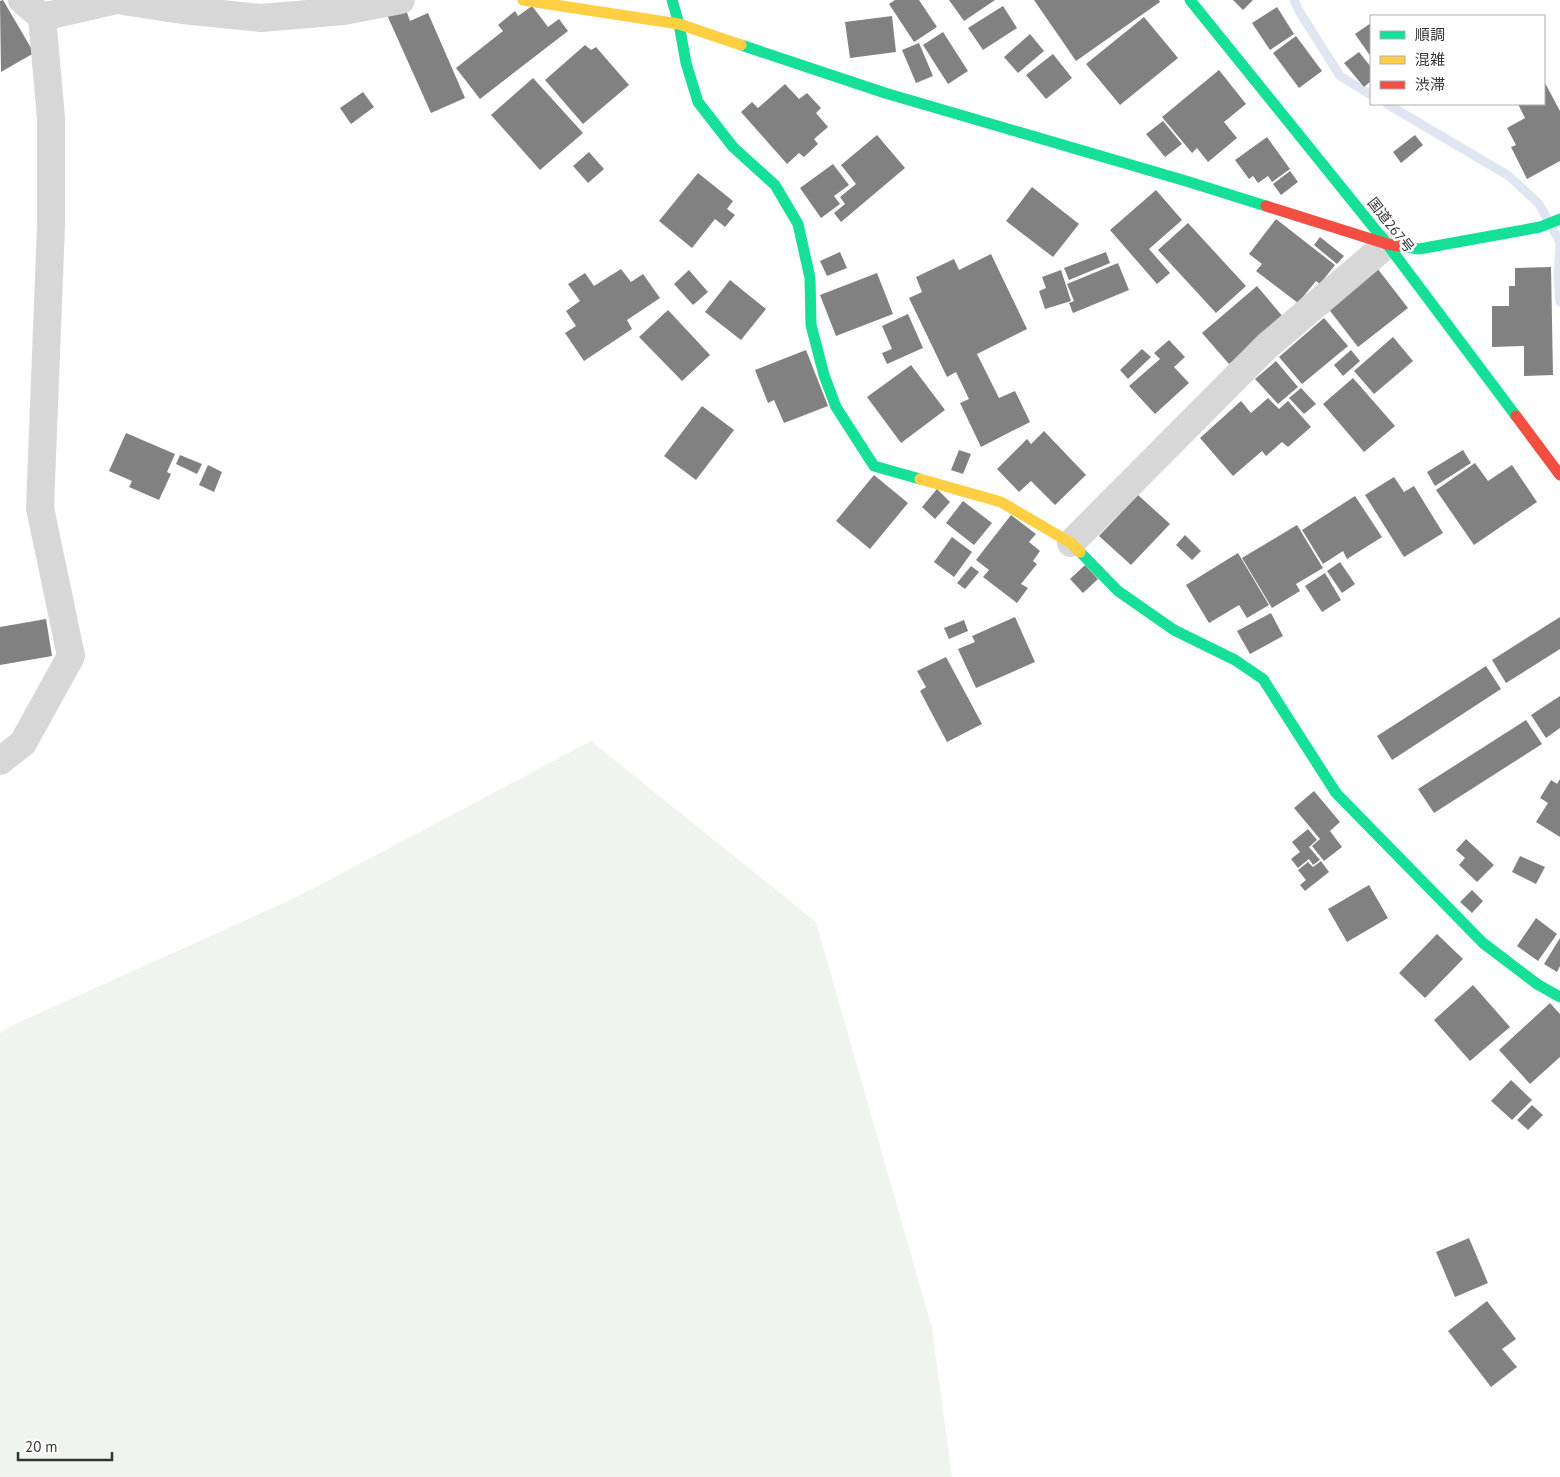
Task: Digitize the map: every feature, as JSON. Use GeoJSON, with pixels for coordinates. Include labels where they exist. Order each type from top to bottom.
{"type":"FeatureCollection","features":[{"type":"Feature","properties":{"kind":"main road"},"geometry":{"type":"LineString","coordinates":[[523,0],[679,24],[885,93],[1186,181],[1387,244],[1419,249],[1540,227],[1560,219]]}},
{"type":"Feature","properties":{"kind":"main road"},"geometry":{"type":"LineString","coordinates":[[672,0],[679,24],[686,62],[698,102],[733,147],[775,185],[798,224],[810,278],[811,325],[824,375],[836,407],[874,466],[1001,502],[1071,543],[1118,592],[1174,630],[1235,660],[1263,678],[1336,793],[1483,943],[1537,984],[1560,997]]}},
{"type":"Feature","properties":{"kind":"main road","name":"国道267号"},"geometry":{"type":"LineString","coordinates":[[1190,0],[1387,244],[1560,475]]}},
{"type":"Feature","properties":{"kind":"street"},"geometry":{"type":"LineString","coordinates":[[0,761],[23,743],[71,656],[40,508],[51,226],[51,118],[32,9],[116,0],[182,10],[261,18],[344,11],[400,0]]}},
{"type":"Feature","properties":{"kind":"street"},"geometry":{"type":"LineString","coordinates":[[1071,543],[1267,346],[1387,244]]}},
{"type":"Feature","properties":{"kind":"shaded area"},"geometry":{"type":"Polygon","coordinates":[[[591,741],[816,922],[932,1328],[952,1477],[0,1477],[0,1033],[11,1026],[299,896],[591,741]]]}},
{"type":"Feature","properties":{"kind":"building"},"geometry":{"type":"Polygon","coordinates":[[[3,0],[34,53],[1,72],[0,1],[3,0]]]}},
{"type":"Feature","properties":{"kind":"building"},"geometry":{"type":"Polygon","coordinates":[[[895,0],[919,0],[937,27],[914,42],[889,4],[895,0]]]}},
{"type":"Feature","properties":{"kind":"building"},"geometry":{"type":"Polygon","coordinates":[[[949,0],[995,0],[964,21],[949,0]]]}},
{"type":"Feature","properties":{"kind":"building"},"geometry":{"type":"Polygon","coordinates":[[[1034,0],[1159,0],[1160,2],[1076,61],[1034,0]]]}},
{"type":"Feature","properties":{"kind":"building"},"geometry":{"type":"Polygon","coordinates":[[[1233,0],[1253,0],[1243,10],[1233,0]]]}},
{"type":"Feature","properties":{"kind":"building"},"geometry":{"type":"Polygon","coordinates":[[[532,6],[548,27],[559,19],[568,31],[480,99],[456,68],[503,31],[498,25],[515,11],[518,16],[532,6]]]}},
{"type":"Feature","properties":{"kind":"building"},"geometry":{"type":"Polygon","coordinates":[[[1003,6],[1017,28],[983,50],[968,28],[1003,6]]]}},
{"type":"Feature","properties":{"kind":"building"},"geometry":{"type":"Polygon","coordinates":[[[405,7],[410,21],[428,13],[465,98],[431,113],[387,15],[405,7]]]}},
{"type":"Feature","properties":{"kind":"building"},"geometry":{"type":"Polygon","coordinates":[[[1277,7],[1294,34],[1270,50],[1252,23],[1277,7]]]}},
{"type":"Feature","properties":{"kind":"building"},"geometry":{"type":"Polygon","coordinates":[[[892,16],[896,52],[850,58],[845,22],[892,16]]]}},
{"type":"Feature","properties":{"kind":"building"},"geometry":{"type":"Polygon","coordinates":[[[1144,17],[1178,58],[1120,105],[1086,64],[1144,17]]]}},
{"type":"Feature","properties":{"kind":"building"},"geometry":{"type":"Polygon","coordinates":[[[1370,24],[1370,56],[1355,34],[1370,24]]]}},
{"type":"Feature","properties":{"kind":"building"},"geometry":{"type":"Polygon","coordinates":[[[943,32],[968,71],[948,84],[923,45],[943,32]]]}},
{"type":"Feature","properties":{"kind":"building"},"geometry":{"type":"Polygon","coordinates":[[[1030,34],[1044,51],[1018,73],[1004,57],[1030,34]]]}},
{"type":"Feature","properties":{"kind":"building"},"geometry":{"type":"Polygon","coordinates":[[[1296,36],[1322,71],[1299,88],[1273,53],[1296,36]]]}},
{"type":"Feature","properties":{"kind":"building"},"geometry":{"type":"Polygon","coordinates":[[[919,43],[933,76],[916,83],[902,50],[919,43]]]}},
{"type":"Feature","properties":{"kind":"building"},"geometry":{"type":"Polygon","coordinates":[[[585,45],[591,50],[596,47],[629,85],[583,124],[545,80],[585,45]]]}},
{"type":"Feature","properties":{"kind":"building"},"geometry":{"type":"Polygon","coordinates":[[[1359,52],[1370,66],[1370,82],[1364,87],[1344,63],[1359,52]]]}},
{"type":"Feature","properties":{"kind":"building"},"geometry":{"type":"Polygon","coordinates":[[[1053,54],[1072,78],[1046,99],[1026,75],[1053,54]]]}},
{"type":"Feature","properties":{"kind":"building"},"geometry":{"type":"Polygon","coordinates":[[[1219,70],[1246,104],[1224,122],[1237,138],[1208,162],[1197,148],[1192,153],[1162,117],[1219,70]]]}},
{"type":"Feature","properties":{"kind":"building"},"geometry":{"type":"Polygon","coordinates":[[[533,78],[583,133],[540,170],[491,115],[533,78]]]}},
{"type":"Feature","properties":{"kind":"building"},"geometry":{"type":"Polygon","coordinates":[[[1545,83],[1560,111],[1560,161],[1527,179],[1511,147],[1516,145],[1507,128],[1525,118],[1518,105],[1545,105],[1545,83]]]}},
{"type":"Feature","properties":{"kind":"building"},"geometry":{"type":"Polygon","coordinates":[[[785,84],[799,99],[807,93],[821,108],[816,113],[828,127],[814,139],[818,144],[804,157],[799,153],[787,164],[741,112],[752,102],[758,108],[785,84]]]}},
{"type":"Feature","properties":{"kind":"building"},"geometry":{"type":"Polygon","coordinates":[[[363,92],[374,107],[351,124],[340,108],[363,92]]]}},
{"type":"Feature","properties":{"kind":"building"},"geometry":{"type":"Polygon","coordinates":[[[1163,121],[1182,144],[1165,157],[1146,134],[1163,121]]]}},
{"type":"Feature","properties":{"kind":"building"},"geometry":{"type":"Polygon","coordinates":[[[877,135],[905,168],[841,222],[834,213],[845,204],[840,197],[856,184],[841,165],[877,135]]]}},
{"type":"Feature","properties":{"kind":"building"},"geometry":{"type":"Polygon","coordinates":[[[1415,135],[1423,145],[1401,163],[1393,152],[1415,135]]]}},
{"type":"Feature","properties":{"kind":"building"},"geometry":{"type":"Polygon","coordinates":[[[1267,137],[1290,169],[1272,182],[1268,176],[1258,183],[1253,176],[1249,179],[1235,160],[1267,137]]]}},
{"type":"Feature","properties":{"kind":"building"},"geometry":{"type":"Polygon","coordinates":[[[589,152],[604,169],[588,183],[573,166],[589,152]]]}},
{"type":"Feature","properties":{"kind":"building"},"geometry":{"type":"Polygon","coordinates":[[[833,164],[849,185],[834,196],[840,204],[821,218],[800,188],[833,164]]]}},
{"type":"Feature","properties":{"kind":"building"},"geometry":{"type":"Polygon","coordinates":[[[1290,171],[1298,182],[1281,195],[1273,184],[1290,171]]]}},
{"type":"Feature","properties":{"kind":"building"},"geometry":{"type":"Polygon","coordinates":[[[698,173],[733,201],[727,209],[735,215],[725,227],[715,219],[692,248],[659,221],[698,173]]]}},
{"type":"Feature","properties":{"kind":"building"},"geometry":{"type":"Polygon","coordinates":[[[1032,187],[1079,224],[1053,257],[1006,221],[1032,187]]]}},
{"type":"Feature","properties":{"kind":"building"},"geometry":{"type":"Polygon","coordinates":[[[1156,190],[1182,220],[1149,249],[1170,273],[1157,284],[1110,230],[1156,190]]]}},
{"type":"Feature","properties":{"kind":"building"},"geometry":{"type":"Polygon","coordinates":[[[1276,219],[1335,265],[1320,284],[1316,281],[1298,303],[1256,271],[1262,264],[1249,254],[1276,219]]]}},
{"type":"Feature","properties":{"kind":"building"},"geometry":{"type":"Polygon","coordinates":[[[1188,223],[1246,286],[1216,313],[1158,250],[1188,223]]]}},
{"type":"Feature","properties":{"kind":"building"},"geometry":{"type":"Polygon","coordinates":[[[1320,237],[1344,256],[1337,264],[1314,245],[1320,237]]]}},
{"type":"Feature","properties":{"kind":"building"},"geometry":{"type":"Polygon","coordinates":[[[840,252],[847,268],[827,276],[820,261],[840,252]]]}},
{"type":"Feature","properties":{"kind":"building"},"geometry":{"type":"Polygon","coordinates":[[[1106,252],[1110,263],[1069,280],[1064,268],[1106,252]]]}},
{"type":"Feature","properties":{"kind":"building"},"geometry":{"type":"Polygon","coordinates":[[[991,254],[1027,329],[977,354],[999,398],[1015,391],[1030,422],[981,447],[960,403],[969,399],[956,372],[947,377],[909,298],[922,292],[916,277],[954,259],[959,270],[991,254]]]}},
{"type":"Feature","properties":{"kind":"building"},"geometry":{"type":"Polygon","coordinates":[[[1118,263],[1129,290],[1073,313],[1069,303],[1074,301],[1067,284],[1118,263]]]}},
{"type":"Feature","properties":{"kind":"building"},"geometry":{"type":"Polygon","coordinates":[[[1551,267],[1553,375],[1524,376],[1524,346],[1492,347],[1492,306],[1509,306],[1509,286],[1515,286],[1515,268],[1551,267]]]}},
{"type":"Feature","properties":{"kind":"building"},"geometry":{"type":"Polygon","coordinates":[[[1377,268],[1408,308],[1358,347],[1327,307],[1377,268]]]}},
{"type":"Feature","properties":{"kind":"building"},"geometry":{"type":"Polygon","coordinates":[[[621,269],[631,282],[643,274],[660,298],[627,320],[632,329],[584,361],[565,333],[576,326],[566,311],[580,301],[568,284],[585,273],[594,286],[621,269]]]}},
{"type":"Feature","properties":{"kind":"building"},"geometry":{"type":"Polygon","coordinates":[[[689,270],[708,292],[693,305],[674,284],[689,270]]]}},
{"type":"Feature","properties":{"kind":"building"},"geometry":{"type":"Polygon","coordinates":[[[1061,270],[1071,301],[1045,309],[1039,291],[1046,288],[1042,277],[1061,270]]]}},
{"type":"Feature","properties":{"kind":"building"},"geometry":{"type":"Polygon","coordinates":[[[877,273],[893,314],[836,336],[820,295],[877,273]]]}},
{"type":"Feature","properties":{"kind":"building"},"geometry":{"type":"Polygon","coordinates":[[[730,280],[766,309],[741,340],[705,312],[730,280]]]}},
{"type":"Feature","properties":{"kind":"building"},"geometry":{"type":"Polygon","coordinates":[[[1257,286],[1284,318],[1229,364],[1202,333],[1257,286]]]}},
{"type":"Feature","properties":{"kind":"building"},"geometry":{"type":"Polygon","coordinates":[[[668,310],[710,355],[682,381],[639,337],[668,310]]]}},
{"type":"Feature","properties":{"kind":"building"},"geometry":{"type":"Polygon","coordinates":[[[908,314],[923,348],[887,364],[882,353],[892,349],[882,326],[908,314]]]}},
{"type":"Feature","properties":{"kind":"building"},"geometry":{"type":"Polygon","coordinates":[[[1324,318],[1348,346],[1302,384],[1279,357],[1324,318]]]}},
{"type":"Feature","properties":{"kind":"building"},"geometry":{"type":"Polygon","coordinates":[[[1393,337],[1413,361],[1374,394],[1354,371],[1393,337]]]}},
{"type":"Feature","properties":{"kind":"building"},"geometry":{"type":"Polygon","coordinates":[[[1169,340],[1185,357],[1174,367],[1189,383],[1155,414],[1129,386],[1160,359],[1154,353],[1169,340]]]}},
{"type":"Feature","properties":{"kind":"building"},"geometry":{"type":"Polygon","coordinates":[[[1142,349],[1151,357],[1128,379],[1120,370],[1142,349]]]}},
{"type":"Feature","properties":{"kind":"building"},"geometry":{"type":"Polygon","coordinates":[[[806,350],[828,406],[784,423],[774,400],[768,403],[755,370],[806,350]]]}},
{"type":"Feature","properties":{"kind":"building"},"geometry":{"type":"Polygon","coordinates":[[[1351,350],[1360,361],[1343,376],[1334,365],[1351,350]]]}},
{"type":"Feature","properties":{"kind":"building"},"geometry":{"type":"Polygon","coordinates":[[[1276,361],[1298,387],[1278,404],[1255,379],[1276,361]]]}},
{"type":"Feature","properties":{"kind":"building"},"geometry":{"type":"Polygon","coordinates":[[[911,365],[945,410],[901,443],[867,397],[911,365]]]}},
{"type":"Feature","properties":{"kind":"building"},"geometry":{"type":"Polygon","coordinates":[[[1353,378],[1395,426],[1364,452],[1323,404],[1353,378]]]}},
{"type":"Feature","properties":{"kind":"building"},"geometry":{"type":"Polygon","coordinates":[[[1301,388],[1316,404],[1304,414],[1289,398],[1301,388]]]}},
{"type":"Feature","properties":{"kind":"building"},"geometry":{"type":"Polygon","coordinates":[[[1268,398],[1279,409],[1288,401],[1311,427],[1288,447],[1282,442],[1266,456],[1262,451],[1233,476],[1200,438],[1241,401],[1251,413],[1268,398]]]}},
{"type":"Feature","properties":{"kind":"building"},"geometry":{"type":"Polygon","coordinates":[[[702,406],[734,430],[696,480],[664,456],[702,406]]]}},
{"type":"Feature","properties":{"kind":"building"},"geometry":{"type":"Polygon","coordinates":[[[1044,431],[1086,475],[1055,505],[1031,481],[1019,492],[997,469],[1027,439],[1031,444],[1044,431]]]}},
{"type":"Feature","properties":{"kind":"building"},"geometry":{"type":"Polygon","coordinates":[[[126,433],[175,454],[167,472],[171,474],[159,500],[129,487],[132,481],[109,471],[126,433]]]}},
{"type":"Feature","properties":{"kind":"building"},"geometry":{"type":"Polygon","coordinates":[[[959,450],[971,454],[963,474],[951,470],[959,450]]]}},
{"type":"Feature","properties":{"kind":"building"},"geometry":{"type":"Polygon","coordinates":[[[1463,450],[1471,463],[1435,486],[1427,472],[1463,450]]]}},
{"type":"Feature","properties":{"kind":"building"},"geometry":{"type":"Polygon","coordinates":[[[180,455],[202,464],[197,474],[176,464],[180,455]]]}},
{"type":"Feature","properties":{"kind":"building"},"geometry":{"type":"Polygon","coordinates":[[[1475,463],[1488,481],[1512,465],[1537,502],[1474,545],[1436,490],[1475,463]]]}},
{"type":"Feature","properties":{"kind":"building"},"geometry":{"type":"Polygon","coordinates":[[[208,465],[222,472],[214,492],[199,485],[208,465]]]}},
{"type":"Feature","properties":{"kind":"building"},"geometry":{"type":"Polygon","coordinates":[[[874,475],[908,503],[870,549],[836,521],[874,475]]]}},
{"type":"Feature","properties":{"kind":"building"},"geometry":{"type":"Polygon","coordinates":[[[1394,477],[1404,492],[1414,486],[1443,533],[1404,557],[1365,495],[1394,477]]]}},
{"type":"Feature","properties":{"kind":"building"},"geometry":{"type":"Polygon","coordinates":[[[937,489],[950,502],[935,519],[922,507],[937,489]]]}},
{"type":"Feature","properties":{"kind":"building"},"geometry":{"type":"Polygon","coordinates":[[[1138,495],[1170,524],[1131,565],[1099,536],[1138,495]]]}},
{"type":"Feature","properties":{"kind":"building"},"geometry":{"type":"Polygon","coordinates":[[[1355,496],[1382,537],[1347,559],[1343,551],[1323,564],[1302,530],[1355,496]]]}},
{"type":"Feature","properties":{"kind":"building"},"geometry":{"type":"Polygon","coordinates":[[[963,501],[992,523],[974,545],[946,523],[963,501]]]}},
{"type":"Feature","properties":{"kind":"building"},"geometry":{"type":"Polygon","coordinates":[[[1011,515],[1036,534],[1029,542],[1040,551],[1033,561],[1037,564],[1021,584],[1028,588],[1017,603],[983,577],[989,570],[976,560],[1011,515]]]}},
{"type":"Feature","properties":{"kind":"building"},"geometry":{"type":"Polygon","coordinates":[[[1297,525],[1323,568],[1296,584],[1300,591],[1272,608],[1242,558],[1297,525]]]}},
{"type":"Feature","properties":{"kind":"building"},"geometry":{"type":"Polygon","coordinates":[[[1185,535],[1201,551],[1192,560],[1176,545],[1185,535]]]}},
{"type":"Feature","properties":{"kind":"building"},"geometry":{"type":"Polygon","coordinates":[[[952,537],[972,552],[954,577],[934,562],[952,537]]]}},
{"type":"Feature","properties":{"kind":"building"},"geometry":{"type":"Polygon","coordinates":[[[1238,553],[1269,605],[1247,618],[1239,605],[1209,623],[1186,585],[1238,553]]]}},
{"type":"Feature","properties":{"kind":"building"},"geometry":{"type":"Polygon","coordinates":[[[1340,562],[1355,584],[1342,593],[1327,571],[1340,562]]]}},
{"type":"Feature","properties":{"kind":"building"},"geometry":{"type":"Polygon","coordinates":[[[1085,565],[1098,579],[1083,593],[1070,579],[1085,565]]]}},
{"type":"Feature","properties":{"kind":"building"},"geometry":{"type":"Polygon","coordinates":[[[971,566],[979,572],[965,589],[957,583],[971,566]]]}},
{"type":"Feature","properties":{"kind":"building"},"geometry":{"type":"Polygon","coordinates":[[[1325,573],[1341,600],[1322,612],[1305,586],[1325,573]]]}},
{"type":"Feature","properties":{"kind":"building"},"geometry":{"type":"Polygon","coordinates":[[[1271,613],[1283,636],[1250,654],[1237,631],[1271,613]]]}},
{"type":"Feature","properties":{"kind":"building"},"geometry":{"type":"Polygon","coordinates":[[[1015,617],[1035,662],[976,688],[958,649],[975,642],[972,636],[1015,617]]]}},
{"type":"Feature","properties":{"kind":"building"},"geometry":{"type":"Polygon","coordinates":[[[1560,617],[1560,649],[1506,683],[1492,660],[1560,617]]]}},
{"type":"Feature","properties":{"kind":"building"},"geometry":{"type":"Polygon","coordinates":[[[46,619],[52,656],[0,665],[0,627],[46,619]]]}},
{"type":"Feature","properties":{"kind":"building"},"geometry":{"type":"Polygon","coordinates":[[[964,620],[968,631],[949,639],[944,628],[964,620]]]}},
{"type":"Feature","properties":{"kind":"building"},"geometry":{"type":"Polygon","coordinates":[[[946,657],[982,724],[947,742],[920,691],[926,687],[917,671],[946,657]]]}},
{"type":"Feature","properties":{"kind":"building"},"geometry":{"type":"Polygon","coordinates":[[[1486,666],[1501,689],[1392,760],[1377,736],[1486,666]]]}},
{"type":"Feature","properties":{"kind":"building"},"geometry":{"type":"Polygon","coordinates":[[[1560,696],[1560,728],[1546,738],[1531,715],[1560,696]]]}},
{"type":"Feature","properties":{"kind":"building"},"geometry":{"type":"Polygon","coordinates":[[[1526,720],[1542,744],[1434,813],[1418,789],[1526,720]]]}},
{"type":"Feature","properties":{"kind":"building"},"geometry":{"type":"Polygon","coordinates":[[[1560,779],[1560,837],[1536,822],[1548,803],[1540,798],[1551,780],[1557,784],[1560,779]]]}},
{"type":"Feature","properties":{"kind":"building"},"geometry":{"type":"Polygon","coordinates":[[[1314,791],[1340,822],[1330,831],[1342,847],[1324,861],[1312,846],[1320,839],[1294,808],[1314,791]]]}},
{"type":"Feature","properties":{"kind":"building"},"geometry":{"type":"Polygon","coordinates":[[[1308,829],[1317,840],[1309,847],[1320,860],[1313,865],[1309,859],[1298,868],[1291,859],[1300,852],[1292,842],[1308,829]]]}},
{"type":"Feature","properties":{"kind":"building"},"geometry":{"type":"Polygon","coordinates":[[[1466,839],[1494,865],[1477,882],[1459,865],[1465,858],[1456,850],[1466,839]]]}},
{"type":"Feature","properties":{"kind":"building"},"geometry":{"type":"Polygon","coordinates":[[[1520,856],[1545,867],[1536,884],[1512,872],[1520,856]]]}},
{"type":"Feature","properties":{"kind":"building"},"geometry":{"type":"Polygon","coordinates":[[[1321,861],[1329,872],[1305,891],[1300,885],[1306,880],[1298,870],[1308,862],[1313,867],[1321,861]]]}},
{"type":"Feature","properties":{"kind":"building"},"geometry":{"type":"Polygon","coordinates":[[[1369,885],[1388,918],[1347,942],[1328,909],[1369,885]]]}},
{"type":"Feature","properties":{"kind":"building"},"geometry":{"type":"Polygon","coordinates":[[[1472,890],[1483,901],[1472,913],[1460,902],[1472,890]]]}},
{"type":"Feature","properties":{"kind":"building"},"geometry":{"type":"Polygon","coordinates":[[[1536,918],[1557,934],[1538,961],[1517,946],[1536,918]]]}},
{"type":"Feature","properties":{"kind":"building"},"geometry":{"type":"Polygon","coordinates":[[[1437,934],[1463,959],[1425,998],[1399,973],[1437,934]]]}},
{"type":"Feature","properties":{"kind":"building"},"geometry":{"type":"Polygon","coordinates":[[[1560,938],[1560,966],[1557,972],[1544,964],[1560,938]]]}},
{"type":"Feature","properties":{"kind":"building"},"geometry":{"type":"Polygon","coordinates":[[[1473,985],[1510,1027],[1470,1061],[1434,1020],[1473,985]]]}},
{"type":"Feature","properties":{"kind":"building"},"geometry":{"type":"Polygon","coordinates":[[[1550,1003],[1560,1014],[1560,1057],[1530,1084],[1499,1050],[1550,1003]]]}},
{"type":"Feature","properties":{"kind":"building"},"geometry":{"type":"Polygon","coordinates":[[[1511,1080],[1532,1100],[1512,1120],[1491,1101],[1511,1080]]]}},
{"type":"Feature","properties":{"kind":"building"},"geometry":{"type":"Polygon","coordinates":[[[1532,1105],[1543,1115],[1528,1130],[1517,1120],[1532,1105]]]}},
{"type":"Feature","properties":{"kind":"building"},"geometry":{"type":"Polygon","coordinates":[[[1469,1238],[1488,1283],[1455,1297],[1436,1252],[1469,1238]]]}},
{"type":"Feature","properties":{"kind":"building"},"geometry":{"type":"Polygon","coordinates":[[[1487,1301],[1516,1339],[1502,1349],[1517,1367],[1491,1387],[1448,1331],[1487,1301]]]}},
{"type":"Feature","properties":{"kind":"waterway"},"geometry":{"type":"LineString","coordinates":[[1294,0],[1340,76],[1370,94]]}},
{"type":"Feature","properties":{"kind":"waterway"},"geometry":{"type":"LineString","coordinates":[[1389,105],[1509,176],[1539,204],[1560,242],[1558,280],[1560,302]]}},
{"type":"Feature","properties":{"kind":"traffic: fast"},"geometry":{"type":"LineString","coordinates":[[672,0],[679,24],[686,63],[698,102],[733,147],[775,185],[798,224],[810,278],[811,325],[824,375],[836,407],[874,466],[920,479]]}},
{"type":"Feature","properties":{"kind":"traffic: fast"},"geometry":{"type":"LineString","coordinates":[[1190,0],[1387,244],[1516,416]]}},
{"type":"Feature","properties":{"kind":"traffic: fast"},"geometry":{"type":"LineString","coordinates":[[741,45],[885,93],[1266,206]]}},
{"type":"Feature","properties":{"kind":"traffic: fast"},"geometry":{"type":"LineString","coordinates":[[1399,246],[1419,249],[1540,227],[1560,219]]}},
{"type":"Feature","properties":{"kind":"traffic: fast"},"geometry":{"type":"LineString","coordinates":[[1080,552],[1118,591],[1174,630],[1235,660],[1263,679],[1336,793],[1483,943],[1537,984],[1560,997]]}},
{"type":"Feature","properties":{"kind":"traffic: slow"},"geometry":{"type":"LineString","coordinates":[[523,0],[679,24],[741,45]]}},
{"type":"Feature","properties":{"kind":"traffic: slow"},"geometry":{"type":"LineString","coordinates":[[920,479],[1001,502],[1071,543],[1080,552]]}},
{"type":"Feature","properties":{"kind":"traffic: jam"},"geometry":{"type":"LineString","coordinates":[[1266,206],[1387,244],[1399,246]]}},
{"type":"Feature","properties":{"kind":"traffic: jam"},"geometry":{"type":"LineString","coordinates":[[1516,416],[1560,475]]}}]}
